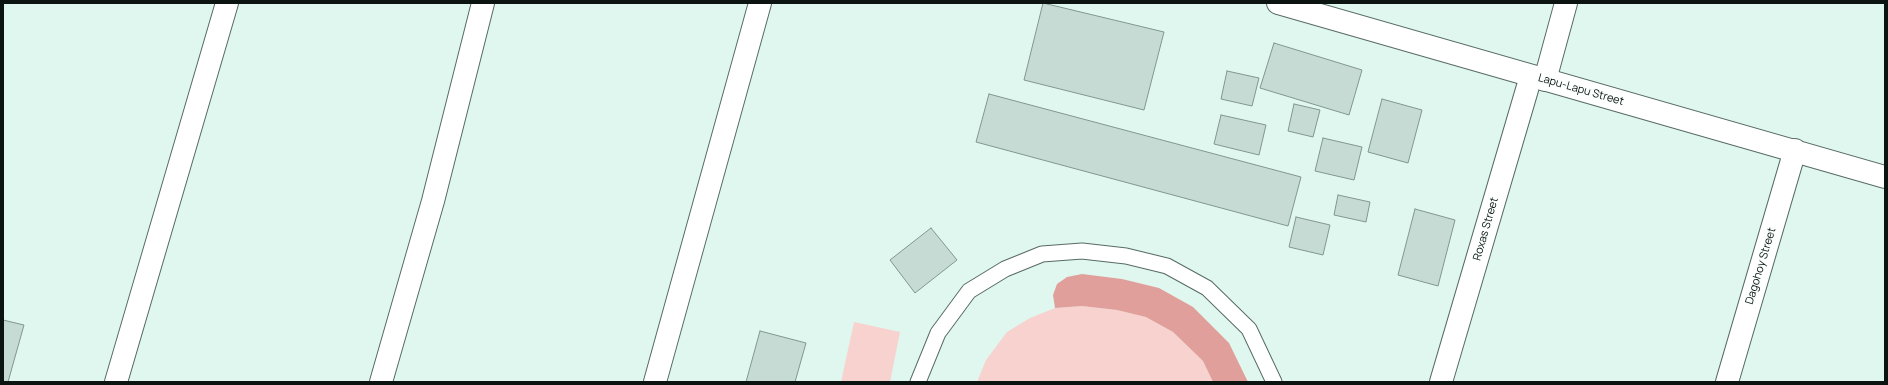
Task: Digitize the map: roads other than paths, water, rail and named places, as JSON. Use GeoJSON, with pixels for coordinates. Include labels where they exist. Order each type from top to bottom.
{"type":"FeatureCollection","features":[{"type":"Feature","properties":{"kind":"street"},"geometry":{"type":"LineString","coordinates":[[116,382],[227,3]]}},
{"type":"Feature","properties":{"kind":"street"},"geometry":{"type":"LineString","coordinates":[[381,382],[433,201],[483,3]]}},
{"type":"Feature","properties":{"kind":"street"},"geometry":{"type":"LineString","coordinates":[[655,382],[760,3]]}},
{"type":"Feature","properties":{"kind":"street","name":"Lapu-Lapu Street"},"geometry":{"type":"LineString","coordinates":[[1278,3],[1796,150],[1885,177]]}},
{"type":"Feature","properties":{"kind":"street","name":"Roxas Street"},"geometry":{"type":"LineString","coordinates":[[1441,382],[1538,78],[1566,3]]}},
{"type":"Feature","properties":{"kind":"street","name":"Dagohoy Street"},"geometry":{"type":"LineString","coordinates":[[1727,382],[1796,150]]}},
{"type":"Feature","properties":{"kind":"lane"},"geometry":{"type":"LineString","coordinates":[[918,382],[938,333],[969,291],[1005,269],[1042,254],[1082,251],[1126,256],[1167,266],[1207,288],[1249,330],[1274,382]]}}]}
